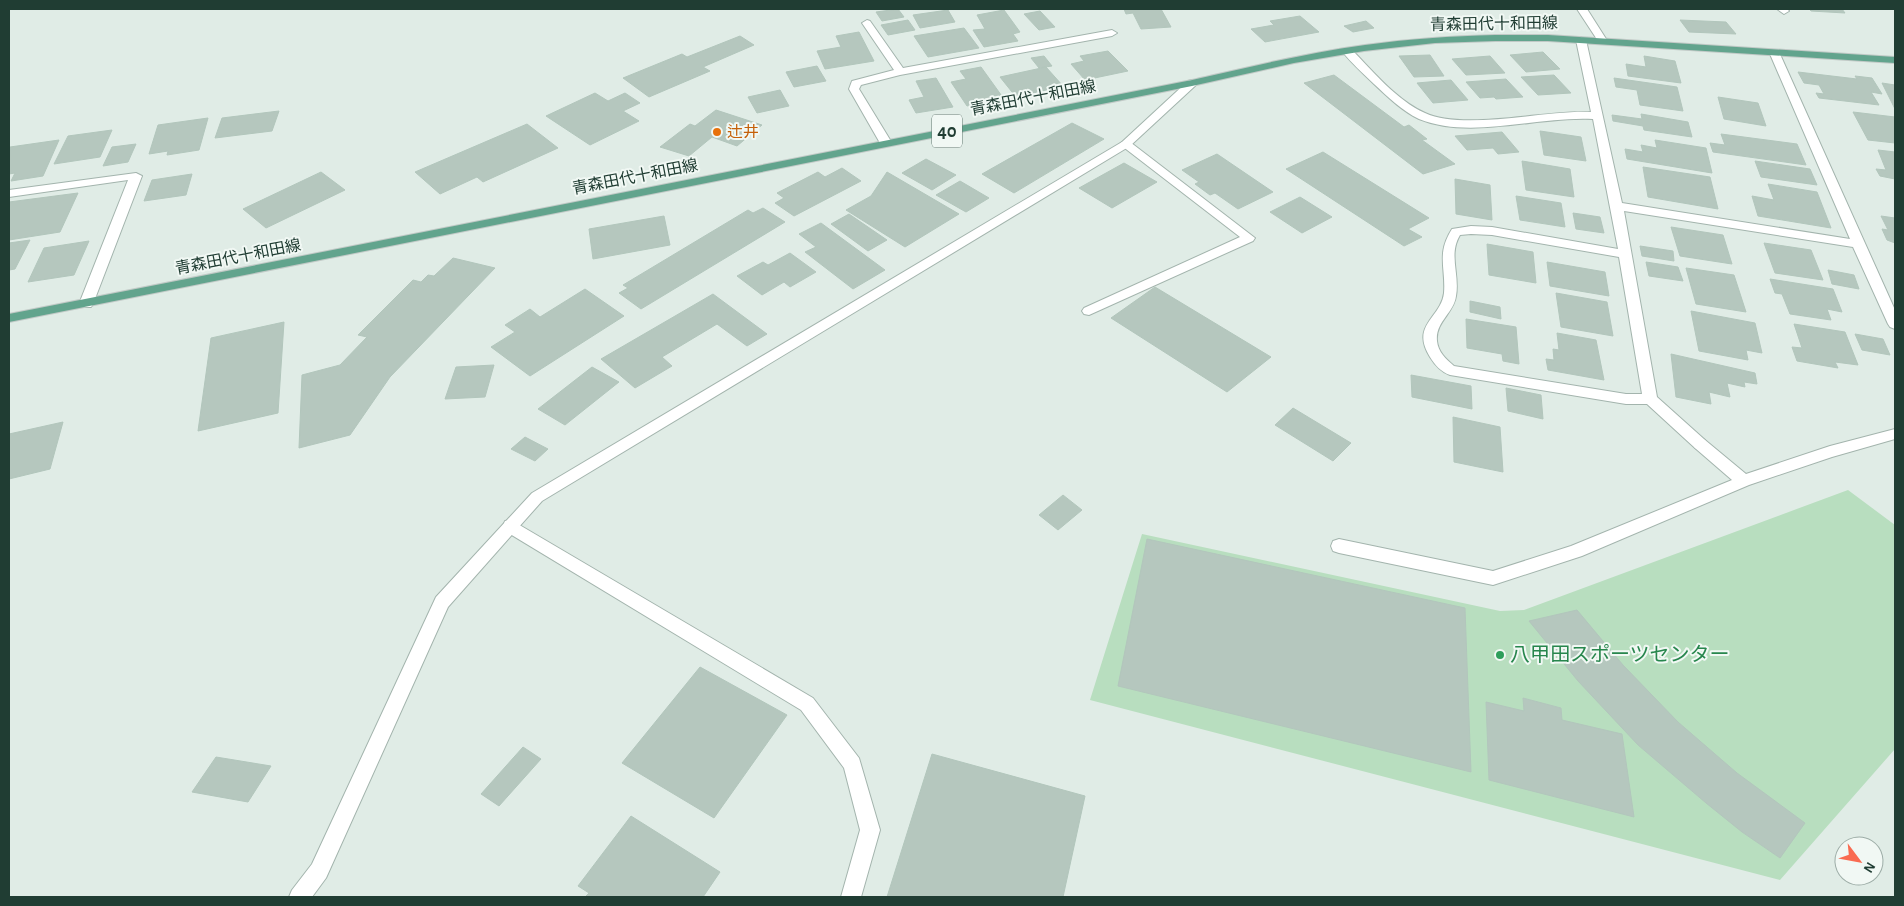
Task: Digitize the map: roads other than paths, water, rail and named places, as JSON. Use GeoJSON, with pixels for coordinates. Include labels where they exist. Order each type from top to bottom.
{"type":"FeatureCollection","features":[{"type":"Feature","properties":{"kind":"main road","name":"青森田代十和田線"},"geometry":{"type":"LineString","coordinates":[[10,320],[1347,51],[1435,40],[1495,38],[1581,40],[1775,54],[1895,60]]}},
{"type":"Feature","properties":{"kind":"street"},"geometry":{"type":"LineString","coordinates":[[1582,9],[1603,42]]}},
{"type":"Feature","properties":{"kind":"street"},"geometry":{"type":"LineString","coordinates":[[867,22],[900,72]]}},
{"type":"Feature","properties":{"kind":"street"},"geometry":{"type":"LineString","coordinates":[[886,143],[854,89],[856,83],[900,72],[1112,33]]}},
{"type":"Feature","properties":{"kind":"street"},"geometry":{"type":"LineString","coordinates":[[1581,40],[1617,206],[1650,400],[1744,481]]}},
{"type":"Feature","properties":{"kind":"street"},"geometry":{"type":"LineString","coordinates":[[1347,51],[1403,104],[1421,116],[1440,123],[1458,124],[1554,115],[1598,116]]}},
{"type":"Feature","properties":{"kind":"street"},"geometry":{"type":"LineString","coordinates":[[1775,54],[1895,324]]}},
{"type":"Feature","properties":{"kind":"street"},"geometry":{"type":"LineString","coordinates":[[299,897],[319,872],[442,602],[537,497],[1126,144],[1192,83]]}},
{"type":"Feature","properties":{"kind":"street"},"geometry":{"type":"LineString","coordinates":[[1089,311],[1249,238],[1126,144]]}},
{"type":"Feature","properties":{"kind":"street"},"geometry":{"type":"LineString","coordinates":[[9,192],[136,176],[86,304]]}},
{"type":"Feature","properties":{"kind":"street"},"geometry":{"type":"LineString","coordinates":[[1617,206],[1858,244]]}},
{"type":"Feature","properties":{"kind":"street"},"geometry":{"type":"LineString","coordinates":[[1625,254],[1492,230],[1456,232],[1449,242],[1447,254],[1448,273],[1451,284],[1450,298],[1430,334],[1431,349],[1439,362],[1450,370],[1626,399],[1650,400]]}},
{"type":"Feature","properties":{"kind":"street"},"geometry":{"type":"LineString","coordinates":[[1339,546],[1493,578],[1576,551],[1744,481],[1830,452],[1895,434]]}},
{"type":"Feature","properties":{"kind":"street"},"geometry":{"type":"LineString","coordinates":[[511,526],[807,704],[852,764],[870,830],[851,897]]}},
{"type":"Feature","properties":{"kind":"place","name":"辻井"},"geometry":{"type":"Point","coordinates":[717,132]}},
{"type":"Feature","properties":{"kind":"place","name":"八甲田スポーツセンター"},"geometry":{"type":"Point","coordinates":[1500,655]}}]}
